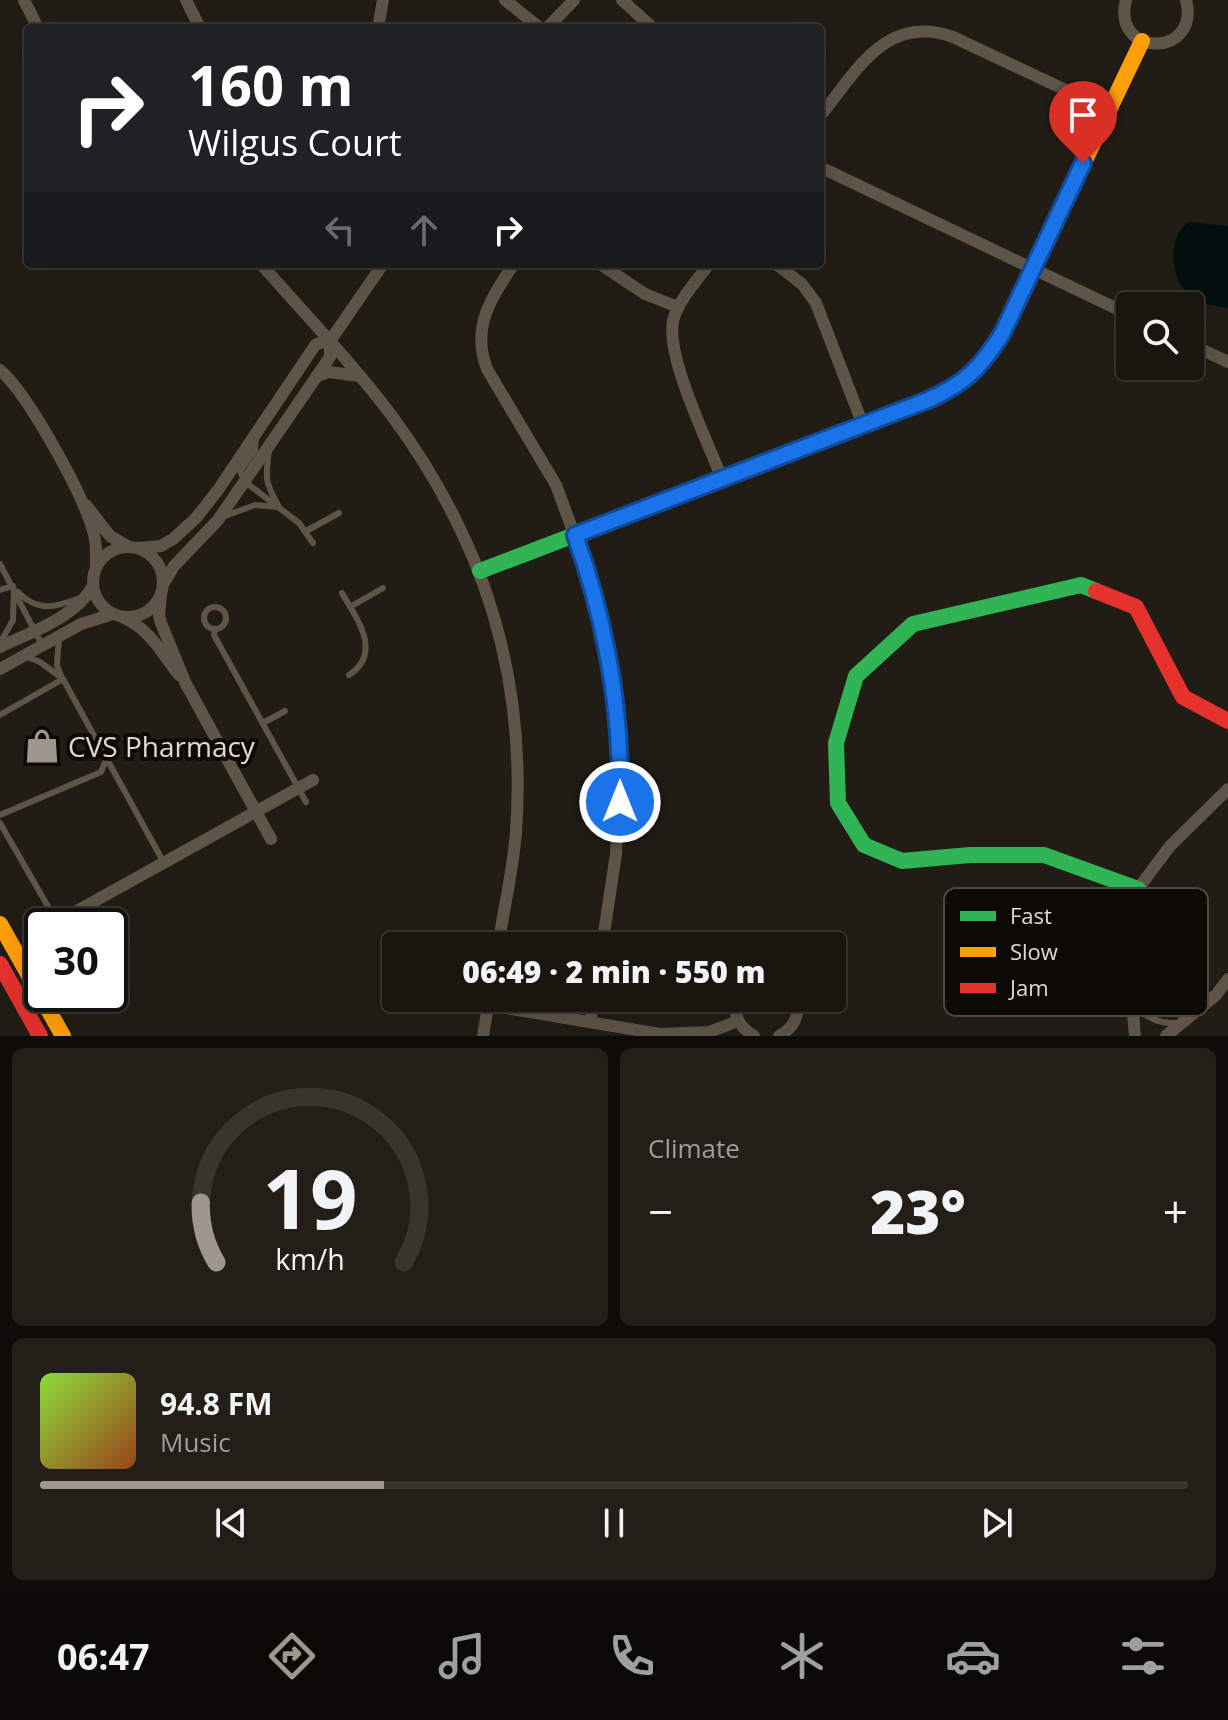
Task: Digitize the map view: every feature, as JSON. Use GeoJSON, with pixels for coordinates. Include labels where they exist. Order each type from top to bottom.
{"type":"FeatureCollection","features":[{"type":"Feature","properties":{"kind":"street"},"geometry":{"type":"LineString","coordinates":[[24,0],[36,24]]}},
{"type":"Feature","properties":{"kind":"street"},"geometry":{"type":"LineString","coordinates":[[186,0],[198,24]]}},
{"type":"Feature","properties":{"kind":"street"},"geometry":{"type":"LineString","coordinates":[[379,24],[383,0]]}},
{"type":"Feature","properties":{"kind":"street"},"geometry":{"type":"LineString","coordinates":[[505,0],[535,24]]}},
{"type":"Feature","properties":{"kind":"street"},"geometry":{"type":"LineString","coordinates":[[551,24],[574,0]]}},
{"type":"Feature","properties":{"kind":"street"},"geometry":{"type":"LineString","coordinates":[[622,0],[649,24]]}},
{"type":"Feature","properties":{"kind":"street"},"geometry":{"type":"LineString","coordinates":[[1126,0],[1126,24],[1142,41],[1159,44],[1179,35],[1188,15],[1186,0]]}},
{"type":"Feature","properties":{"kind":"street"},"geometry":{"type":"LineString","coordinates":[[824,111],[861,65],[886,41],[900,34],[929,30],[953,37],[1108,110]]}},
{"type":"Feature","properties":{"kind":"street"},"geometry":{"type":"LineString","coordinates":[[480,571],[942,394],[976,371],[1002,334],[1142,41]]}},
{"type":"Feature","properties":{"kind":"street"},"geometry":{"type":"LineString","coordinates":[[824,169],[1116,308]]}},
{"type":"Feature","properties":{"kind":"street"},"geometry":{"type":"LineString","coordinates":[[265,268],[392,416],[452,510],[480,571],[503,649],[517,737],[516,835],[500,932]]}},
{"type":"Feature","properties":{"kind":"street"},"geometry":{"type":"LineString","coordinates":[[0,669],[91,619],[134,617],[150,610],[174,566],[218,520],[330,357],[330,341],[380,268]]}},
{"type":"Feature","properties":{"kind":"street"},"geometry":{"type":"LineString","coordinates":[[511,268],[488,303],[481,349],[487,369],[556,485],[596,601],[607,648],[619,742],[619,831],[604,932]]}},
{"type":"Feature","properties":{"kind":"street"},"geometry":{"type":"LineString","coordinates":[[606,268],[645,294],[678,307]]}},
{"type":"Feature","properties":{"kind":"street"},"geometry":{"type":"LineString","coordinates":[[706,268],[678,307],[672,338],[722,479]]}},
{"type":"Feature","properties":{"kind":"street"},"geometry":{"type":"LineString","coordinates":[[781,268],[802,284],[816,303],[863,425]]}},
{"type":"Feature","properties":{"kind":"street"},"geometry":{"type":"LineString","coordinates":[[96,568],[108,553],[133,547],[161,546],[185,529],[207,506],[316,344],[330,341]]}},
{"type":"Feature","properties":{"kind":"street"},"geometry":{"type":"LineString","coordinates":[[1204,351],[1228,362]]}},
{"type":"Feature","properties":{"kind":"street"},"geometry":{"type":"LineString","coordinates":[[0,370],[26,401],[83,501],[110,536],[145,551],[158,563],[162,589],[161,623],[186,684],[271,839]]}},
{"type":"Feature","properties":{"kind":"street"},"geometry":{"type":"LineString","coordinates":[[315,378],[329,372],[359,376]]}},
{"type":"Feature","properties":{"kind":"street"},"geometry":{"type":"LineString","coordinates":[[0,645],[35,631],[70,610],[90,590],[96,568],[94,533],[83,501]]}},
{"type":"Feature","properties":{"kind":"street"},"geometry":{"type":"LineString","coordinates":[[1135,888],[1044,855],[970,855],[902,861],[864,845],[838,803],[836,743],[856,676],[913,624],[1081,585],[1136,607],[1183,697],[1228,721]]}},
{"type":"Feature","properties":{"kind":"street"},"geometry":{"type":"LineString","coordinates":[[90,590],[101,605],[136,623],[155,641],[186,684]]}},
{"type":"Feature","properties":{"kind":"street"},"geometry":{"type":"LineString","coordinates":[[83,908],[313,780]]}},
{"type":"Feature","properties":{"kind":"street"},"geometry":{"type":"LineString","coordinates":[[1139,888],[1170,846],[1220,804],[1228,789]]}},
{"type":"Feature","properties":{"kind":"street"},"geometry":{"type":"LineString","coordinates":[[0,924],[24,967]]}},
{"type":"Feature","properties":{"kind":"street"},"geometry":{"type":"LineString","coordinates":[[0,964],[40,1036]]}},
{"type":"Feature","properties":{"kind":"street"},"geometry":{"type":"LineString","coordinates":[[1208,1001],[1228,979]]}},
{"type":"Feature","properties":{"kind":"street"},"geometry":{"type":"LineString","coordinates":[[49,1012],[63,1036]]}},
{"type":"Feature","properties":{"kind":"street"},"geometry":{"type":"LineString","coordinates":[[483,1036],[487,1012]]}},
{"type":"Feature","properties":{"kind":"street"},"geometry":{"type":"LineString","coordinates":[[542,1012],[660,1034],[709,1032],[738,1021]]}},
{"type":"Feature","properties":{"kind":"street"},"geometry":{"type":"LineString","coordinates":[[590,1022],[592,1012]]}},
{"type":"Feature","properties":{"kind":"street"},"geometry":{"type":"LineString","coordinates":[[736,1012],[738,1021],[754,1036]]}},
{"type":"Feature","properties":{"kind":"street"},"geometry":{"type":"LineString","coordinates":[[779,1036],[794,1023],[797,1012]]}},
{"type":"Feature","properties":{"kind":"street"},"geometry":{"type":"LineString","coordinates":[[1133,1016],[1135,1036]]}},
{"type":"Feature","properties":{"kind":"street"},"geometry":{"type":"LineString","coordinates":[[1166,1036],[1189,1016]]}},
{"type":"Feature","properties":{"kind":"lane"},"geometry":{"type":"LineString","coordinates":[[256,434],[255,450],[240,471],[244,481],[306,531],[313,543]]}},
{"type":"Feature","properties":{"kind":"lane"},"geometry":{"type":"LineString","coordinates":[[270,444],[265,475],[269,491],[279,507]]}},
{"type":"Feature","properties":{"kind":"lane"},"geometry":{"type":"LineString","coordinates":[[218,520],[255,505],[279,507]]}},
{"type":"Feature","properties":{"kind":"lane"},"geometry":{"type":"LineString","coordinates":[[306,531],[339,513]]}},
{"type":"Feature","properties":{"kind":"lane"},"geometry":{"type":"LineString","coordinates":[[0,564],[42,645]]}},
{"type":"Feature","properties":{"kind":"lane"},"geometry":{"type":"LineString","coordinates":[[0,590],[13,586]]}},
{"type":"Feature","properties":{"kind":"lane"},"geometry":{"type":"LineString","coordinates":[[13,586],[25,599],[46,608],[90,590]]}},
{"type":"Feature","properties":{"kind":"lane"},"geometry":{"type":"LineString","coordinates":[[0,645],[13,620],[13,586]]}},
{"type":"Feature","properties":{"kind":"lane"},"geometry":{"type":"LineString","coordinates":[[350,607],[383,588]]}},
{"type":"Feature","properties":{"kind":"lane"},"geometry":{"type":"LineString","coordinates":[[342,593],[360,624],[366,647],[362,664],[349,675]]}},
{"type":"Feature","properties":{"kind":"lane"},"geometry":{"type":"LineString","coordinates":[[215,629],[214,635],[306,802]]}},
{"type":"Feature","properties":{"kind":"lane"},"geometry":{"type":"LineString","coordinates":[[59,636],[57,665],[63,679],[164,863]]}},
{"type":"Feature","properties":{"kind":"lane"},"geometry":{"type":"LineString","coordinates":[[23,656],[40,662],[63,679]]}},
{"type":"Feature","properties":{"kind":"lane"},"geometry":{"type":"LineString","coordinates":[[0,715],[63,679]]}},
{"type":"Feature","properties":{"kind":"lane"},"geometry":{"type":"LineString","coordinates":[[263,723],[285,711]]}},
{"type":"Feature","properties":{"kind":"lane"},"geometry":{"type":"LineString","coordinates":[[0,815],[101,772],[106,760]]}},
{"type":"Feature","properties":{"kind":"lane"},"geometry":{"type":"LineString","coordinates":[[0,823],[45,908]]}},
{"type":"Feature","properties":{"kind":"lane"},"geometry":{"type":"LineString","coordinates":[[1146,1016],[1166,1024],[1180,1023]]}},
{"type":"Feature","properties":{"kind":"shaded area"},"geometry":{"type":"Polygon","coordinates":[[[1189,222],[1228,226],[1228,308],[1204,302],[1204,292],[1186,292],[1181,285],[1174,256],[1177,236],[1189,222]]]}},
{"type":"Feature","properties":{"kind":"traffic: fast"},"geometry":{"type":"LineString","coordinates":[[480,571],[928,400],[963,381],[979,366]]}},
{"type":"Feature","properties":{"kind":"traffic: fast"},"geometry":{"type":"LineString","coordinates":[[1096,591],[1081,585],[913,624],[856,676],[836,743],[838,803],[864,845],[902,861],[970,855],[1044,855],[1135,888]]}},
{"type":"Feature","properties":{"kind":"traffic: slow"},"geometry":{"type":"LineString","coordinates":[[979,366],[1002,334],[1142,41]]}},
{"type":"Feature","properties":{"kind":"traffic: slow"},"geometry":{"type":"LineString","coordinates":[[0,924],[63,1036]]}},
{"type":"Feature","properties":{"kind":"traffic: jam"},"geometry":{"type":"LineString","coordinates":[[1096,591],[1136,607],[1183,697],[1228,721]]}},
{"type":"Feature","properties":{"kind":"traffic: jam"},"geometry":{"type":"LineString","coordinates":[[0,964],[40,1036]]}},
{"type":"Feature","properties":{"kind":"place","name":"CVS Pharmacy"},"geometry":{"type":"Point","coordinates":[42,746]}},
{"type":"Feature","properties":{"kind":"route"},"geometry":{"type":"LineString","coordinates":[[620,802],[617,712],[607,648],[575,535],[928,400],[965,381],[985,360],[1002,334],[1083,163]]}}]}
